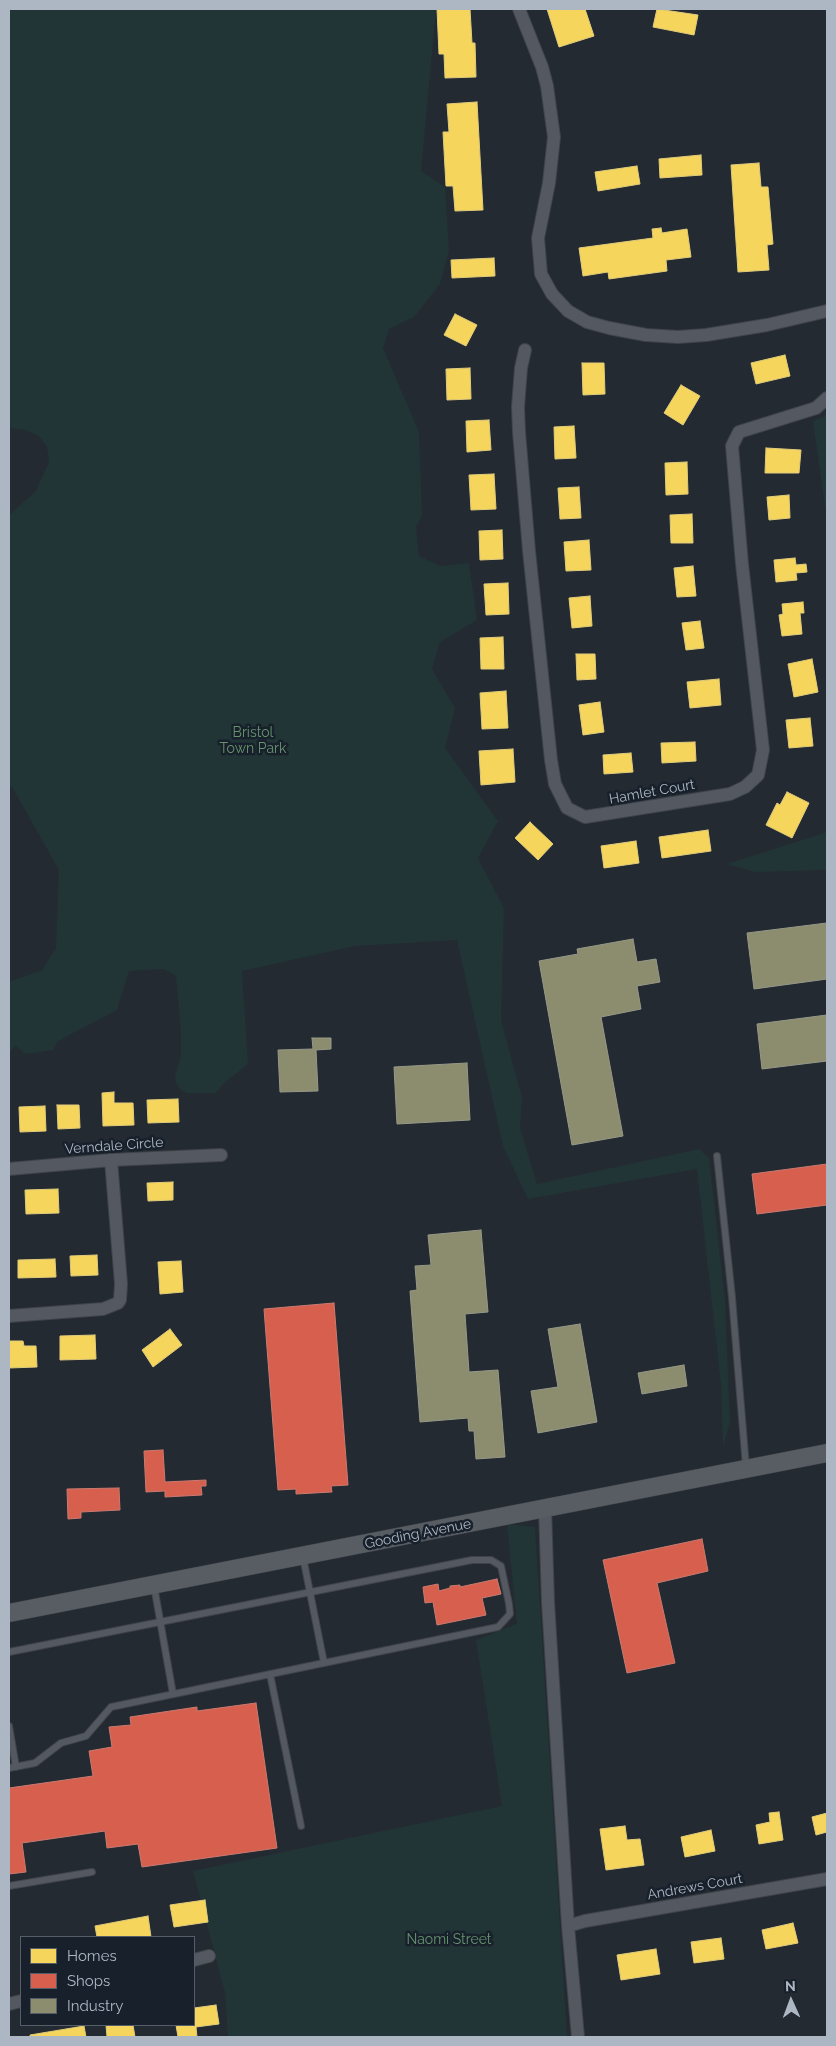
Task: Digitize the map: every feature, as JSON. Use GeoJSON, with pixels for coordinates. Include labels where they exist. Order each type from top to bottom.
{"type":"FeatureCollection","features":[{"type":"Feature","properties":{"kind":"main road","name":"Gooding Avenue"},"geometry":{"type":"LineString","coordinates":[[9,1613],[827,1453]]}},
{"type":"Feature","properties":{"kind":"street"},"geometry":{"type":"LineString","coordinates":[[520,9],[548,86],[554,137],[550,183],[538,238],[541,274],[552,294],[568,312],[588,322],[609,328],[646,335],[678,337],[767,326],[827,311]]}},
{"type":"Feature","properties":{"kind":"street","name":"Hamlet Court"},"geometry":{"type":"LineString","coordinates":[[525,350],[521,368],[518,407],[519,432],[529,551],[551,760],[555,784],[567,808],[584,817],[730,794],[745,787],[758,775],[763,750],[742,564],[732,446],[739,432],[816,408],[827,398]]}},
{"type":"Feature","properties":{"kind":"street","name":"Verndale Circle"},"geometry":{"type":"LineString","coordinates":[[9,1169],[111,1160],[221,1155]]}},
{"type":"Feature","properties":{"kind":"street"},"geometry":{"type":"LineString","coordinates":[[9,1316],[104,1309],[118,1303],[120,1300],[121,1284],[111,1160]]}},
{"type":"Feature","properties":{"kind":"street"},"geometry":{"type":"LineString","coordinates":[[545,1508],[548,1602],[568,1926],[578,2037]]}},
{"type":"Feature","properties":{"kind":"street","name":"Andrews Court"},"geometry":{"type":"LineString","coordinates":[[568,1926],[585,1921],[827,1879]]}},
{"type":"Feature","properties":{"kind":"street"},"geometry":{"type":"LineString","coordinates":[[195,1960],[209,1956]]}},
{"type":"Feature","properties":{"kind":"lane"},"geometry":{"type":"LineString","coordinates":[[717,1156],[732,1288],[746,1468]]}},
{"type":"Feature","properties":{"kind":"lane"},"geometry":{"type":"LineString","coordinates":[[303,1556],[324,1663]]}},
{"type":"Feature","properties":{"kind":"lane"},"geometry":{"type":"LineString","coordinates":[[9,1652],[472,1560],[491,1560],[502,1566],[510,1614],[498,1627],[111,1707],[86,1736],[61,1743],[35,1763],[9,1768]]}},
{"type":"Feature","properties":{"kind":"lane"},"geometry":{"type":"LineString","coordinates":[[154,1585],[173,1694]]}},
{"type":"Feature","properties":{"kind":"lane"},"geometry":{"type":"LineString","coordinates":[[270,1674],[301,1826]]}},
{"type":"Feature","properties":{"kind":"lane"},"geometry":{"type":"LineString","coordinates":[[9,1726],[16,1767]]}},
{"type":"Feature","properties":{"kind":"lane"},"geometry":{"type":"LineString","coordinates":[[9,1886],[92,1872]]}},
{"type":"Feature","properties":{"kind":"green space","name":"Bristol Town Park"},"geometry":{"type":"Polygon","coordinates":[[[9,9],[436,9],[421,171],[445,187],[449,251],[440,284],[414,317],[389,329],[383,348],[419,432],[422,515],[416,527],[419,556],[440,566],[469,563],[477,620],[440,642],[432,669],[455,708],[445,748],[498,821],[478,858],[504,908],[501,1020],[522,1098],[520,1128],[537,1184],[699,1149],[709,1158],[725,1302],[730,1422],[723,1447],[721,1385],[697,1169],[528,1199],[503,1146],[457,940],[355,946],[242,971],[248,1064],[223,1084],[216,1093],[186,1093],[176,1083],[175,1076],[181,1056],[181,1032],[176,976],[164,969],[129,971],[117,1010],[58,1041],[53,1050],[25,1054],[16,1045],[9,1053],[9,982],[42,970],[56,948],[59,870],[12,787],[9,786],[9,515],[36,491],[49,462],[47,447],[39,436],[25,430],[9,428],[9,9]]]}},
{"type":"Feature","properties":{"kind":"green space"},"geometry":{"type":"Polygon","coordinates":[[[827,415],[827,520],[813,421],[827,415]]]}},
{"type":"Feature","properties":{"kind":"green space"},"geometry":{"type":"Polygon","coordinates":[[[827,832],[827,870],[755,872],[727,864],[827,832]]]}},
{"type":"Feature","properties":{"kind":"green space","name":"Naomi Street"},"geometry":{"type":"Polygon","coordinates":[[[507,1524],[535,1527],[567,2037],[228,2037],[225,1993],[193,1871],[502,1806],[476,1640],[517,1624],[507,1524]]]}},
{"type":"Feature","properties":{"kind":"building: Homes"},"geometry":{"type":"Polygon","coordinates":[[[437,9],[470,9],[472,43],[475,43],[476,77],[445,78],[444,54],[439,54],[437,9]]]}},
{"type":"Feature","properties":{"kind":"building: Homes"},"geometry":{"type":"Polygon","coordinates":[[[547,9],[585,9],[594,36],[559,47],[547,9]]]}},
{"type":"Feature","properties":{"kind":"building: Homes"},"geometry":{"type":"Polygon","coordinates":[[[657,9],[698,15],[694,35],[653,27],[657,9]]]}},
{"type":"Feature","properties":{"kind":"building: Homes"},"geometry":{"type":"Polygon","coordinates":[[[477,102],[483,210],[455,211],[453,186],[446,186],[443,132],[449,132],[447,104],[477,102]]]}},
{"type":"Feature","properties":{"kind":"building: Homes"},"geometry":{"type":"Polygon","coordinates":[[[701,155],[702,175],[660,178],[659,159],[701,155]]]}},
{"type":"Feature","properties":{"kind":"building: Homes"},"geometry":{"type":"Polygon","coordinates":[[[759,163],[761,187],[768,187],[773,244],[767,245],[769,270],[738,272],[731,165],[759,163]]]}},
{"type":"Feature","properties":{"kind":"building: Homes"},"geometry":{"type":"Polygon","coordinates":[[[637,166],[640,184],[598,191],[595,172],[637,166]]]}},
{"type":"Feature","properties":{"kind":"building: Homes"},"geometry":{"type":"Polygon","coordinates":[[[661,228],[662,233],[687,229],[691,257],[666,260],[667,271],[609,279],[608,272],[583,276],[579,248],[653,238],[652,229],[661,228]]]}},
{"type":"Feature","properties":{"kind":"building: Homes"},"geometry":{"type":"Polygon","coordinates":[[[494,258],[495,276],[452,278],[451,260],[494,258]]]}},
{"type":"Feature","properties":{"kind":"building: Homes"},"geometry":{"type":"Polygon","coordinates":[[[455,314],[477,325],[466,346],[444,335],[455,314]]]}},
{"type":"Feature","properties":{"kind":"building: Homes"},"geometry":{"type":"Polygon","coordinates":[[[785,355],[790,376],[756,384],[751,363],[785,355]]]}},
{"type":"Feature","properties":{"kind":"building: Homes"},"geometry":{"type":"Polygon","coordinates":[[[582,363],[604,363],[605,394],[583,395],[582,363]]]}},
{"type":"Feature","properties":{"kind":"building: Homes"},"geometry":{"type":"Polygon","coordinates":[[[470,368],[471,399],[447,400],[446,369],[470,368]]]}},
{"type":"Feature","properties":{"kind":"building: Homes"},"geometry":{"type":"Polygon","coordinates":[[[681,385],[700,396],[683,425],[664,413],[681,385]]]}},
{"type":"Feature","properties":{"kind":"building: Homes"},"geometry":{"type":"Polygon","coordinates":[[[489,420],[491,450],[467,452],[466,421],[489,420]]]}},
{"type":"Feature","properties":{"kind":"building: Homes"},"geometry":{"type":"Polygon","coordinates":[[[574,426],[576,458],[555,459],[554,427],[574,426]]]}},
{"type":"Feature","properties":{"kind":"building: Homes"},"geometry":{"type":"Polygon","coordinates":[[[766,448],[801,450],[799,473],[765,473],[766,448]]]}},
{"type":"Feature","properties":{"kind":"building: Homes"},"geometry":{"type":"Polygon","coordinates":[[[687,462],[688,494],[666,495],[665,463],[687,462]]]}},
{"type":"Feature","properties":{"kind":"building: Homes"},"geometry":{"type":"Polygon","coordinates":[[[494,474],[496,509],[471,510],[469,475],[494,474]]]}},
{"type":"Feature","properties":{"kind":"building: Homes"},"geometry":{"type":"Polygon","coordinates":[[[579,487],[581,518],[560,519],[558,488],[579,487]]]}},
{"type":"Feature","properties":{"kind":"building: Homes"},"geometry":{"type":"Polygon","coordinates":[[[789,495],[790,518],[769,520],[767,497],[789,495]]]}},
{"type":"Feature","properties":{"kind":"building: Homes"},"geometry":{"type":"Polygon","coordinates":[[[692,514],[693,543],[671,543],[670,515],[692,514]]]}},
{"type":"Feature","properties":{"kind":"building: Homes"},"geometry":{"type":"Polygon","coordinates":[[[502,530],[503,559],[480,560],[479,531],[502,530]]]}},
{"type":"Feature","properties":{"kind":"building: Homes"},"geometry":{"type":"Polygon","coordinates":[[[589,540],[591,570],[566,571],[564,542],[589,540]]]}},
{"type":"Feature","properties":{"kind":"building: Homes"},"geometry":{"type":"Polygon","coordinates":[[[795,558],[796,565],[806,564],[807,572],[796,573],[797,580],[776,582],[774,560],[795,558]]]}},
{"type":"Feature","properties":{"kind":"building: Homes"},"geometry":{"type":"Polygon","coordinates":[[[693,566],[696,596],[677,597],[674,568],[693,566]]]}},
{"type":"Feature","properties":{"kind":"building: Homes"},"geometry":{"type":"Polygon","coordinates":[[[508,583],[509,614],[486,615],[484,584],[508,583]]]}},
{"type":"Feature","properties":{"kind":"building: Homes"},"geometry":{"type":"Polygon","coordinates":[[[590,596],[592,626],[572,628],[569,598],[590,596]]]}},
{"type":"Feature","properties":{"kind":"building: Homes"},"geometry":{"type":"Polygon","coordinates":[[[803,602],[804,613],[800,613],[802,634],[782,636],[779,615],[783,614],[782,604],[803,602]]]}},
{"type":"Feature","properties":{"kind":"building: Homes"},"geometry":{"type":"Polygon","coordinates":[[[700,621],[704,648],[686,650],[682,623],[700,621]]]}},
{"type":"Feature","properties":{"kind":"building: Homes"},"geometry":{"type":"Polygon","coordinates":[[[503,637],[504,669],[481,669],[480,638],[503,637]]]}},
{"type":"Feature","properties":{"kind":"building: Homes"},"geometry":{"type":"Polygon","coordinates":[[[576,654],[595,654],[596,679],[577,680],[576,654]]]}},
{"type":"Feature","properties":{"kind":"building: Homes"},"geometry":{"type":"Polygon","coordinates":[[[812,659],[818,692],[794,697],[788,664],[812,659]]]}},
{"type":"Feature","properties":{"kind":"building: Homes"},"geometry":{"type":"Polygon","coordinates":[[[719,679],[721,705],[690,708],[687,682],[719,679]]]}},
{"type":"Feature","properties":{"kind":"building: Homes"},"geometry":{"type":"Polygon","coordinates":[[[506,691],[508,728],[482,729],[480,693],[506,691]]]}},
{"type":"Feature","properties":{"kind":"building: Homes"},"geometry":{"type":"Polygon","coordinates":[[[600,702],[604,732],[583,735],[579,705],[600,702]]]}},
{"type":"Feature","properties":{"kind":"building: Homes"},"geometry":{"type":"Polygon","coordinates":[[[810,718],[813,746],[789,748],[786,720],[810,718]]]}},
{"type":"Feature","properties":{"kind":"building: Homes"},"geometry":{"type":"Polygon","coordinates":[[[695,742],[696,761],[662,763],[661,743],[695,742]]]}},
{"type":"Feature","properties":{"kind":"building: Homes"},"geometry":{"type":"Polygon","coordinates":[[[513,749],[515,782],[481,785],[479,751],[513,749]]]}},
{"type":"Feature","properties":{"kind":"building: Homes"},"geometry":{"type":"Polygon","coordinates":[[[631,753],[633,772],[604,774],[603,755],[631,753]]]}},
{"type":"Feature","properties":{"kind":"building: Homes"},"geometry":{"type":"Polygon","coordinates":[[[787,792],[809,803],[792,838],[766,825],[777,803],[780,805],[787,792]]]}},
{"type":"Feature","properties":{"kind":"building: Homes"},"geometry":{"type":"Polygon","coordinates":[[[530,822],[553,844],[538,860],[515,838],[530,822]]]}},
{"type":"Feature","properties":{"kind":"building: Homes"},"geometry":{"type":"Polygon","coordinates":[[[708,830],[711,851],[662,858],[659,837],[708,830]]]}},
{"type":"Feature","properties":{"kind":"building: Homes"},"geometry":{"type":"Polygon","coordinates":[[[636,841],[639,863],[604,868],[601,846],[636,841]]]}},
{"type":"Feature","properties":{"kind":"building: Homes"},"geometry":{"type":"Polygon","coordinates":[[[114,1092],[114,1103],[133,1103],[134,1125],[103,1126],[102,1093],[114,1092]]]}},
{"type":"Feature","properties":{"kind":"building: Homes"},"geometry":{"type":"Polygon","coordinates":[[[178,1099],[179,1122],[148,1123],[147,1100],[178,1099]]]}},
{"type":"Feature","properties":{"kind":"building: Homes"},"geometry":{"type":"Polygon","coordinates":[[[57,1105],[79,1105],[80,1128],[58,1129],[57,1105]]]}},
{"type":"Feature","properties":{"kind":"building: Homes"},"geometry":{"type":"Polygon","coordinates":[[[45,1106],[46,1131],[20,1132],[19,1107],[45,1106]]]}},
{"type":"Feature","properties":{"kind":"building: Homes"},"geometry":{"type":"Polygon","coordinates":[[[173,1182],[173,1200],[148,1201],[147,1183],[173,1182]]]}},
{"type":"Feature","properties":{"kind":"building: Homes"},"geometry":{"type":"Polygon","coordinates":[[[58,1189],[59,1213],[26,1214],[25,1190],[58,1189]]]}},
{"type":"Feature","properties":{"kind":"building: Homes"},"geometry":{"type":"Polygon","coordinates":[[[97,1255],[98,1275],[71,1276],[70,1256],[97,1255]]]}},
{"type":"Feature","properties":{"kind":"building: Homes"},"geometry":{"type":"Polygon","coordinates":[[[55,1259],[56,1277],[18,1278],[18,1260],[55,1259]]]}},
{"type":"Feature","properties":{"kind":"building: Homes"},"geometry":{"type":"Polygon","coordinates":[[[181,1261],[183,1292],[160,1294],[158,1262],[181,1261]]]}},
{"type":"Feature","properties":{"kind":"building: Homes"},"geometry":{"type":"Polygon","coordinates":[[[170,1329],[182,1345],[153,1367],[142,1350],[170,1329]]]}},
{"type":"Feature","properties":{"kind":"building: Homes"},"geometry":{"type":"Polygon","coordinates":[[[95,1335],[96,1359],[60,1360],[60,1336],[95,1335]]]}},
{"type":"Feature","properties":{"kind":"building: Homes"},"geometry":{"type":"Polygon","coordinates":[[[9,1341],[23,1341],[24,1346],[36,1346],[37,1367],[9,1368],[9,1341]]]}},
{"type":"Feature","properties":{"kind":"building: Homes"},"geometry":{"type":"Polygon","coordinates":[[[779,1812],[783,1840],[759,1844],[756,1825],[770,1822],[769,1813],[779,1812]]]}},
{"type":"Feature","properties":{"kind":"building: Homes"},"geometry":{"type":"Polygon","coordinates":[[[827,1813],[827,1832],[816,1835],[812,1817],[827,1813]]]}},
{"type":"Feature","properties":{"kind":"building: Homes"},"geometry":{"type":"Polygon","coordinates":[[[625,1826],[627,1840],[640,1839],[644,1865],[606,1870],[600,1829],[625,1826]]]}},
{"type":"Feature","properties":{"kind":"building: Homes"},"geometry":{"type":"Polygon","coordinates":[[[711,1830],[715,1851],[685,1857],[681,1837],[711,1830]]]}},
{"type":"Feature","properties":{"kind":"building: Homes"},"geometry":{"type":"Polygon","coordinates":[[[205,1900],[208,1922],[174,1927],[170,1905],[205,1900]]]}},
{"type":"Feature","properties":{"kind":"building: Homes"},"geometry":{"type":"Polygon","coordinates":[[[148,1916],[151,1936],[97,1936],[95,1926],[148,1916]]]}},
{"type":"Feature","properties":{"kind":"building: Homes"},"geometry":{"type":"Polygon","coordinates":[[[793,1923],[798,1943],[766,1949],[762,1930],[793,1923]]]}},
{"type":"Feature","properties":{"kind":"building: Homes"},"geometry":{"type":"Polygon","coordinates":[[[721,1938],[724,1959],[694,1963],[691,1942],[721,1938]]]}},
{"type":"Feature","properties":{"kind":"building: Homes"},"geometry":{"type":"Polygon","coordinates":[[[656,1949],[660,1974],[621,1980],[617,1955],[656,1949]]]}},
{"type":"Feature","properties":{"kind":"building: Homes"},"geometry":{"type":"Polygon","coordinates":[[[216,2005],[219,2024],[196,2027],[197,2037],[178,2037],[176,2026],[195,2026],[195,2008],[216,2005]]]}},
{"type":"Feature","properties":{"kind":"building: Homes"},"geometry":{"type":"Polygon","coordinates":[[[84,2026],[86,2037],[30,2037],[30,2035],[84,2026]]]}},
{"type":"Feature","properties":{"kind":"building: Homes"},"geometry":{"type":"Polygon","coordinates":[[[106,2026],[133,2026],[135,2037],[107,2037],[106,2026]]]}},
{"type":"Feature","properties":{"kind":"building: Shops"},"geometry":{"type":"Polygon","coordinates":[[[827,1164],[827,1205],[757,1214],[752,1174],[827,1164]]]}},
{"type":"Feature","properties":{"kind":"building: Shops"},"geometry":{"type":"Polygon","coordinates":[[[334,1303],[348,1485],[331,1486],[332,1492],[296,1494],[296,1489],[278,1490],[264,1309],[334,1303]]]}},
{"type":"Feature","properties":{"kind":"building: Shops"},"geometry":{"type":"Polygon","coordinates":[[[163,1450],[165,1482],[206,1480],[206,1486],[201,1486],[202,1495],[165,1497],[165,1491],[146,1492],[144,1451],[163,1450]]]}},
{"type":"Feature","properties":{"kind":"building: Shops"},"geometry":{"type":"Polygon","coordinates":[[[119,1488],[120,1510],[81,1512],[81,1518],[68,1519],[67,1489],[119,1488]]]}},
{"type":"Feature","properties":{"kind":"building: Shops"},"geometry":{"type":"Polygon","coordinates":[[[702,1539],[708,1571],[657,1583],[675,1663],[627,1673],[603,1560],[702,1539]]]}},
{"type":"Feature","properties":{"kind":"building: Shops"},"geometry":{"type":"Polygon","coordinates":[[[497,1579],[501,1594],[482,1598],[486,1615],[437,1625],[433,1602],[425,1603],[423,1587],[438,1584],[439,1591],[450,1588],[450,1586],[460,1585],[460,1587],[497,1579]]]}},
{"type":"Feature","properties":{"kind":"building: Shops"},"geometry":{"type":"Polygon","coordinates":[[[256,1703],[277,1848],[142,1867],[138,1844],[107,1848],[105,1831],[22,1843],[26,1872],[9,1874],[9,1788],[93,1776],[89,1751],[112,1747],[109,1727],[131,1725],[130,1717],[197,1707],[197,1711],[256,1703]]]}},
{"type":"Feature","properties":{"kind":"building: Industry"},"geometry":{"type":"Polygon","coordinates":[[[827,923],[827,979],[754,989],[747,933],[827,923]]]}},
{"type":"Feature","properties":{"kind":"building: Industry"},"geometry":{"type":"Polygon","coordinates":[[[633,939],[637,962],[656,959],[660,982],[637,986],[641,1009],[601,1017],[623,1136],[572,1145],[539,961],[578,954],[577,949],[633,939]]]}},
{"type":"Feature","properties":{"kind":"building: Industry"},"geometry":{"type":"Polygon","coordinates":[[[827,1015],[827,1061],[762,1069],[757,1024],[827,1015]]]}},
{"type":"Feature","properties":{"kind":"building: Industry"},"geometry":{"type":"Polygon","coordinates":[[[312,1038],[331,1038],[331,1049],[316,1050],[318,1091],[280,1092],[278,1050],[313,1049],[312,1038]]]}},
{"type":"Feature","properties":{"kind":"building: Industry"},"geometry":{"type":"Polygon","coordinates":[[[467,1063],[470,1120],[397,1124],[394,1067],[467,1063]]]}},
{"type":"Feature","properties":{"kind":"building: Industry"},"geometry":{"type":"Polygon","coordinates":[[[481,1230],[488,1312],[465,1314],[469,1372],[498,1370],[505,1457],[476,1459],[474,1431],[469,1431],[468,1418],[420,1422],[410,1291],[417,1290],[415,1266],[431,1265],[428,1235],[481,1230]]]}},
{"type":"Feature","properties":{"kind":"building: Industry"},"geometry":{"type":"Polygon","coordinates":[[[580,1324],[597,1422],[538,1433],[531,1391],[558,1387],[548,1329],[580,1324]]]}},
{"type":"Feature","properties":{"kind":"building: Industry"},"geometry":{"type":"Polygon","coordinates":[[[684,1365],[687,1386],[642,1394],[638,1373],[684,1365]]]}}]}
